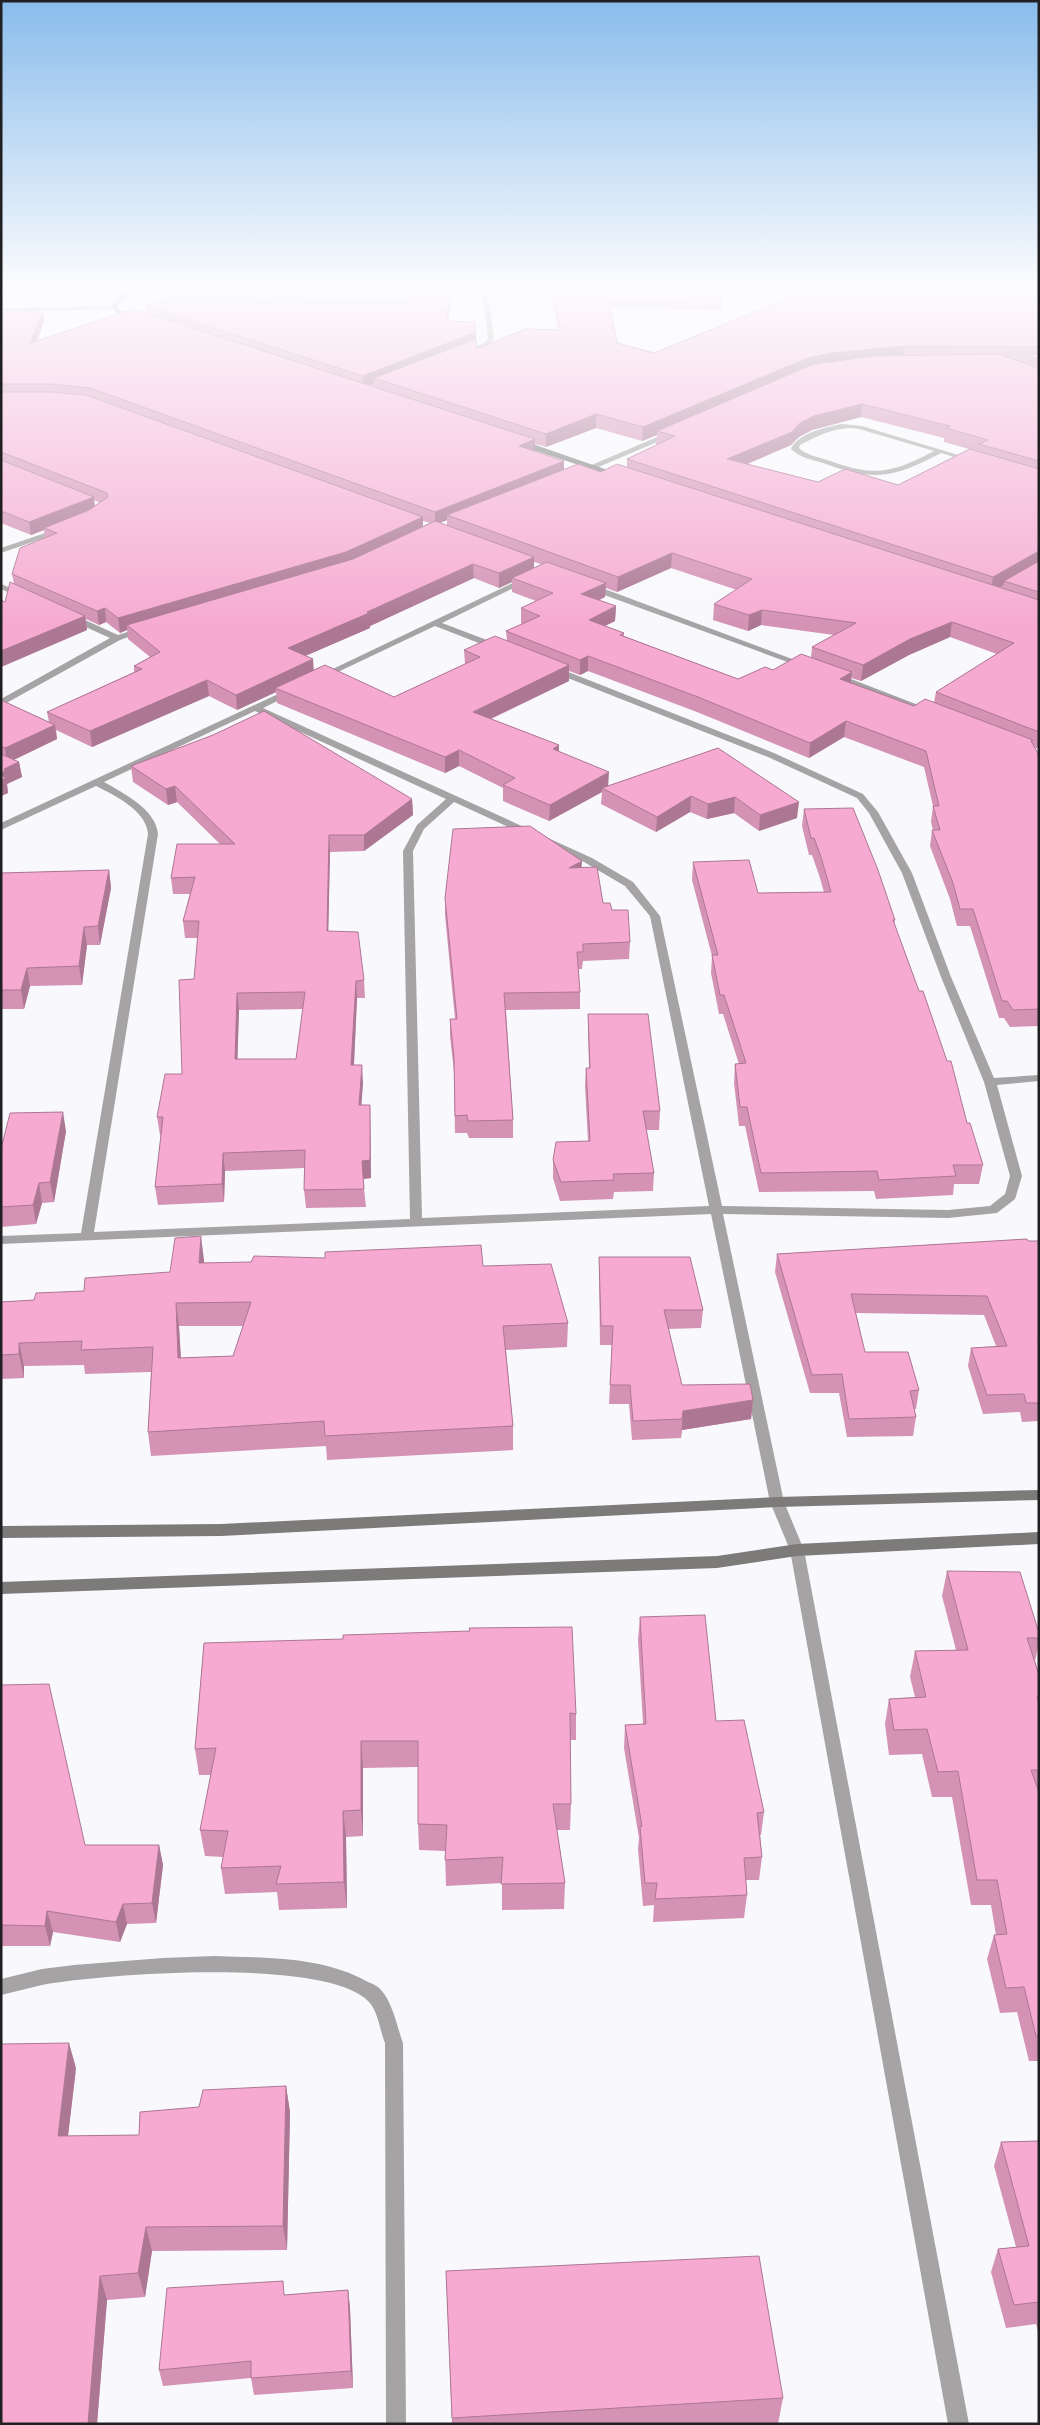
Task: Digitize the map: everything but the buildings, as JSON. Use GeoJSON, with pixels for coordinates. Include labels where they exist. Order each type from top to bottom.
{"type":"FeatureCollection","features":[{"type":"Feature","properties":{"kind":"main road"},"geometry":{"type":"LineString","coordinates":[[510,440],[630,480]]}},
{"type":"Feature","properties":{"kind":"main road"},"geometry":{"type":"LineString","coordinates":[[1,1532],[221,1530],[777,1502],[1039,1495]]}},
{"type":"Feature","properties":{"kind":"main road"},"geometry":{"type":"LineString","coordinates":[[1,1588],[717,1562],[797,1550],[1039,1538]]}},
{"type":"Feature","properties":{"kind":"street"},"geometry":{"type":"LineString","coordinates":[[940,451],[903,469],[875,474],[859,472],[800,453],[795,449],[797,444],[825,429],[847,426],[860,427],[940,451],[976,462]]}},
{"type":"Feature","properties":{"kind":"street"},"geometry":{"type":"LineString","coordinates":[[574,474],[682,429]]}},
{"type":"Feature","properties":{"kind":"street"},"geometry":{"type":"LineString","coordinates":[[1,552],[69,527]]}},
{"type":"Feature","properties":{"kind":"street"},"geometry":{"type":"LineString","coordinates":[[1,827],[537,575]]}},
{"type":"Feature","properties":{"kind":"street"},"geometry":{"type":"LineString","coordinates":[[580,583],[821,671]]}},
{"type":"Feature","properties":{"kind":"street"},"geometry":{"type":"LineString","coordinates":[[1,586],[31,599]]}},
{"type":"Feature","properties":{"kind":"street"},"geometry":{"type":"LineString","coordinates":[[65,614],[117,638]]}},
{"type":"Feature","properties":{"kind":"street"},"geometry":{"type":"LineString","coordinates":[[435,622],[507,651]]}},
{"type":"Feature","properties":{"kind":"street"},"geometry":{"type":"LineString","coordinates":[[1,703],[117,638],[155,627]]}},
{"type":"Feature","properties":{"kind":"street"},"geometry":{"type":"LineString","coordinates":[[1,1240],[718,1210],[948,1214],[993,1210],[1011,1196],[1016,1176],[990,1082],[946,977],[907,873],[873,812],[860,796],[771,755],[544,666]]}},
{"type":"Feature","properties":{"kind":"street"},"geometry":{"type":"LineString","coordinates":[[830,674],[943,716]]}},
{"type":"Feature","properties":{"kind":"street"},"geometry":{"type":"LineString","coordinates":[[256,708],[588,860],[629,884],[655,916],[718,1210],[777,1502],[797,1550],[959,2424]]}},
{"type":"Feature","properties":{"kind":"street"},"geometry":{"type":"LineString","coordinates":[[87,1236],[152,846],[152,827],[142,814],[118,794],[96,782]]}},
{"type":"Feature","properties":{"kind":"street"},"geometry":{"type":"LineString","coordinates":[[416,1224],[408,851],[411,838],[422,824],[453,798]]}},
{"type":"Feature","properties":{"kind":"street"},"geometry":{"type":"LineString","coordinates":[[990,1082],[1039,1078]]}},
{"type":"Feature","properties":{"kind":"street"},"geometry":{"type":"LineString","coordinates":[[1,1987],[40,1978],[100,1970],[189,1965],[285,1967],[349,1979],[375,1995],[394,2043],[396,2424]]}}]}
